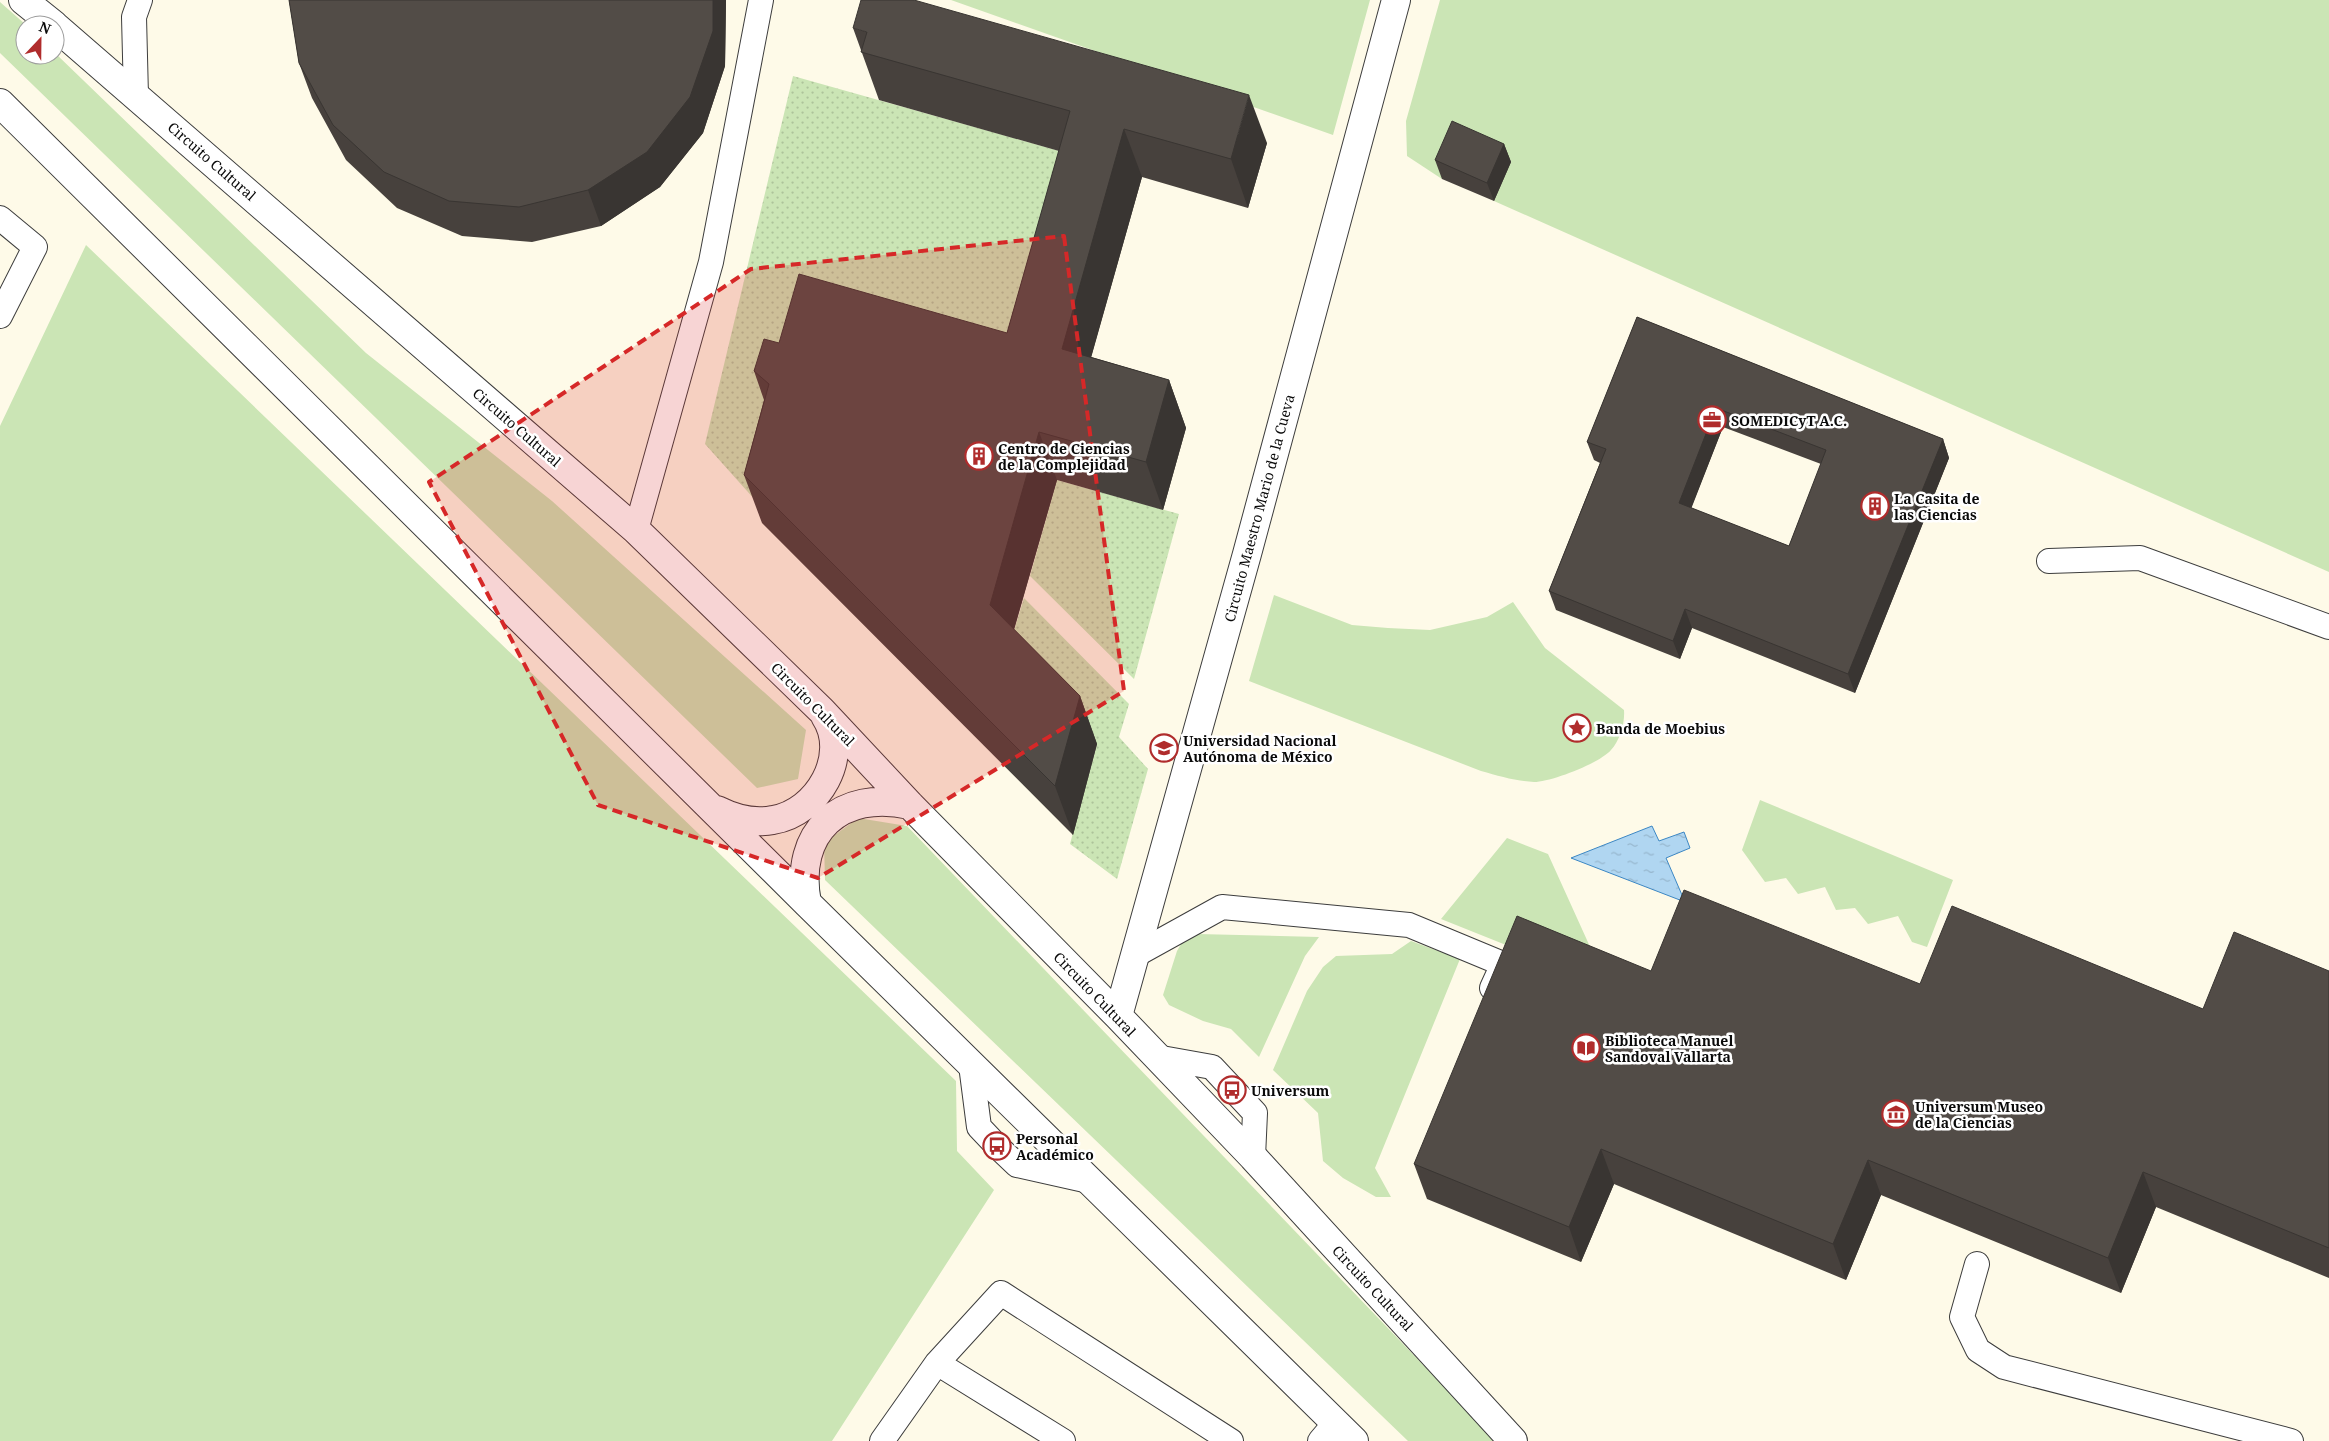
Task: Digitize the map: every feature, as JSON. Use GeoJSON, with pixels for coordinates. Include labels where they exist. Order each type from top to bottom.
{"type":"FeatureCollection","features":[{"type":"Feature","properties":{"kind":"street","name":"Circuito Cultural"},"geometry":{"type":"LineString","coordinates":[[23,0],[42,15]]}},
{"type":"Feature","properties":{"kind":"street","name":"Circuito Maestro Mario de la Cueva"},"geometry":{"type":"LineString","coordinates":[[1118,1016],[1137,954],[1396,0]]}},
{"type":"Feature","properties":{"kind":"street","name":"Circuito Cultural"},"geometry":{"type":"LineString","coordinates":[[65,34],[636,530],[822,711],[910,805],[1118,1016],[1253,1157],[1513,1441]]}},
{"type":"Feature","properties":{"kind":"street"},"geometry":{"type":"LineString","coordinates":[[0,103],[701,796],[806,903],[1089,1181],[1336,1435]]}},
{"type":"Feature","properties":{"kind":"street"},"geometry":{"type":"LineString","coordinates":[[701,796],[716,810],[735,819],[755,822],[775,820],[794,812],[810,800],[824,785],[832,766],[834,746],[832,726],[822,711]]}},
{"type":"Feature","properties":{"kind":"street"},"geometry":{"type":"LineString","coordinates":[[806,903],[803,884],[804,864],[810,846],[820,830],[834,816],[851,806],[871,801],[890,800],[910,805]]}},
{"type":"Feature","properties":{"kind":"lane"},"geometry":{"type":"LineString","coordinates":[[136,96],[134,17],[140,0]]}},
{"type":"Feature","properties":{"kind":"lane"},"geometry":{"type":"LineString","coordinates":[[636,530],[711,262],[761,0]]}},
{"type":"Feature","properties":{"kind":"lane"},"geometry":{"type":"LineString","coordinates":[[0,218],[35,247],[0,316]]}},
{"type":"Feature","properties":{"kind":"lane"},"geometry":{"type":"LineString","coordinates":[[2049,561],[2140,558],[2329,627]]}},
{"type":"Feature","properties":{"kind":"lane"},"geometry":{"type":"LineString","coordinates":[[1137,954],[1222,907],[1408,925],[1503,964],[1484,1009]]}},
{"type":"Feature","properties":{"kind":"lane"},"geometry":{"type":"LineString","coordinates":[[971,1065],[979,1127],[997,1146],[1017,1165],[1089,1181]]}},
{"type":"Feature","properties":{"kind":"lane"},"geometry":{"type":"LineString","coordinates":[[1977,1264],[1962,1317],[1978,1350],[2004,1367],[2291,1441]]}},
{"type":"Feature","properties":{"kind":"lane"},"geometry":{"type":"LineString","coordinates":[[882,1441],[936,1363],[1001,1294],[1231,1441]]}},
{"type":"Feature","properties":{"kind":"lane"},"geometry":{"type":"LineString","coordinates":[[936,1363],[1063,1441]]}},
{"type":"Feature","properties":{"kind":"highlighted area"},"geometry":{"type":"Polygon","coordinates":[[[1064,236],[1124,691],[818,878],[598,805],[429,482],[751,269],[1064,236]]]}},
{"type":"Feature","properties":{"kind":"green space"},"geometry":{"type":"Polygon","coordinates":[[[951,0],[1370,0],[1333,135],[951,0]]]}},
{"type":"Feature","properties":{"kind":"green space"},"geometry":{"type":"Polygon","coordinates":[[[1440,0],[2329,0],[2329,572],[1494,201],[1510,162],[1442,179],[1407,156],[1406,121],[1440,0]]]}},
{"type":"Feature","properties":{"kind":"green space"},"geometry":{"type":"Polygon","coordinates":[[[0,2],[15,15],[15,65],[65,65],[65,63],[366,353],[552,501],[806,730],[798,779],[757,788],[0,53],[0,2]]]}},
{"type":"Feature","properties":{"kind":"green space"},"geometry":{"type":"Polygon","coordinates":[[[793,76],[1088,159],[1025,381],[765,511],[705,444],[793,76]]]}},
{"type":"Feature","properties":{"kind":"green space"},"geometry":{"type":"Polygon","coordinates":[[[86,245],[956,1081],[957,1151],[994,1190],[832,1441],[0,1441],[0,426],[86,245]]]}},
{"type":"Feature","properties":{"kind":"green space"},"geometry":{"type":"Polygon","coordinates":[[[1057,480],[1179,514],[1134,679],[1030,576],[1057,480]]]}},
{"type":"Feature","properties":{"kind":"green space"},"geometry":{"type":"Polygon","coordinates":[[[1274,595],[1352,625],[1430,630],[1487,617],[1513,602],[1545,648],[1624,710],[1624,720],[1619,736],[1611,750],[1586,766],[1552,779],[1534,782],[1520,781],[1481,771],[1249,681],[1274,595]]]}},
{"type":"Feature","properties":{"kind":"green space"},"geometry":{"type":"Polygon","coordinates":[[[1024,598],[1129,704],[1119,737],[1148,769],[1117,879],[1070,844],[1097,744],[1007,653],[1024,598]]]}},
{"type":"Feature","properties":{"kind":"green space"},"geometry":{"type":"Polygon","coordinates":[[[1760,800],[1953,880],[1927,947],[1912,942],[1898,916],[1868,924],[1855,908],[1836,910],[1825,887],[1798,894],[1786,878],[1765,882],[1742,850],[1760,800]]]}},
{"type":"Feature","properties":{"kind":"green space"},"geometry":{"type":"Polygon","coordinates":[[[858,818],[907,826],[1496,1441],[1408,1441],[825,880],[824,843],[858,818]]]}},
{"type":"Feature","properties":{"kind":"green space"},"geometry":{"type":"Polygon","coordinates":[[[1507,838],[1548,854],[1601,971],[1511,947],[1441,919],[1507,838]]]}},
{"type":"Feature","properties":{"kind":"green space"},"geometry":{"type":"Polygon","coordinates":[[[1197,934],[1319,937],[1305,956],[1259,1057],[1231,1029],[1203,1021],[1169,1005],[1163,995],[1177,951],[1184,939],[1197,934]]]}},
{"type":"Feature","properties":{"kind":"green space"},"geometry":{"type":"Polygon","coordinates":[[[1411,941],[1460,959],[1375,1168],[1391,1197],[1376,1197],[1343,1178],[1323,1161],[1318,1113],[1273,1070],[1307,991],[1323,967],[1336,956],[1392,954],[1411,941]]]}},
{"type":"Feature","properties":{"kind":"water"},"geometry":{"type":"Polygon","coordinates":[[[1652,826],[1659,841],[1684,832],[1690,848],[1666,858],[1685,902],[1571,858],[1652,826]]]}},
{"type":"Feature","properties":{"kind":"building"},"geometry":{"type":"Polygon","coordinates":[[[289,0],[713,0],[713,31],[690,97],[647,152],[588,190],[519,207],[449,201],[384,172],[333,125],[299,63],[289,0]]]}},
{"type":"Feature","properties":{"kind":"building","name":"Centro de Ciencias de la Complejidad"},"geometry":{"type":"Polygon","coordinates":[[[861,0],[914,0],[1249,95],[1231,159],[1124,129],[1062,349],[1169,380],[1146,462],[1039,432],[990,605],[1080,696],[1055,786],[744,475],[769,384],[754,371],[764,339],[779,343],[799,274],[1007,333],[1070,111],[861,52],[867,32],[853,28],[861,0]]]}},
{"type":"Feature","properties":{"kind":"building"},"geometry":{"type":"Polygon","coordinates":[[[1452,121],[1504,144],[1487,183],[1435,160],[1452,121]]]}},
{"type":"Feature","properties":{"kind":"building","name":"La Casita de las Ciencias"},"geometry":{"type":"Polygon","coordinates":[[[1637,317],[1943,439],[1848,674],[1685,609],[1673,641],[1549,591],[1606,449],[1587,442],[1637,317]],[[1716,408],[1679,503],[1789,546],[1826,450],[1716,408]]]}},
{"type":"Feature","properties":{"kind":"building","name":"Universum Museo de la Ciencias"},"geometry":{"type":"Polygon","coordinates":[[[1684,890],[1920,984],[1952,906],[2203,1009],[2234,932],[2329,971],[2329,1248],[2143,1172],[2108,1258],[1868,1160],[1833,1244],[1601,1149],[1569,1227],[1414,1164],[1517,916],[1651,971],[1684,890]]]}},
{"type":"Feature","properties":{"kind":"place","name":"SOMEDICyT A.C."},"geometry":{"type":"Point","coordinates":[1712,420]}},
{"type":"Feature","properties":{"kind":"place","name":"Centro de Ciencias de la Complejidad"},"geometry":{"type":"Point","coordinates":[979,456]}},
{"type":"Feature","properties":{"kind":"place","name":"La Casita de las Ciencias"},"geometry":{"type":"Point","coordinates":[1875,506]}},
{"type":"Feature","properties":{"kind":"place","name":"Banda de Moebius"},"geometry":{"type":"Point","coordinates":[1577,728]}},
{"type":"Feature","properties":{"kind":"place","name":"Universidad Nacional Autónoma de México"},"geometry":{"type":"Point","coordinates":[1164,748]}},
{"type":"Feature","properties":{"kind":"place","name":"Biblioteca Manuel Sandoval Vallarta"},"geometry":{"type":"Point","coordinates":[1586,1048]}},
{"type":"Feature","properties":{"kind":"place","name":"Universum"},"geometry":{"type":"Point","coordinates":[1232,1090]}},
{"type":"Feature","properties":{"kind":"place","name":"Universum Museo de la Ciencias"},"geometry":{"type":"Point","coordinates":[1896,1114]}},
{"type":"Feature","properties":{"kind":"place","name":"Personal Académico"},"geometry":{"type":"Point","coordinates":[997,1146]}}]}
